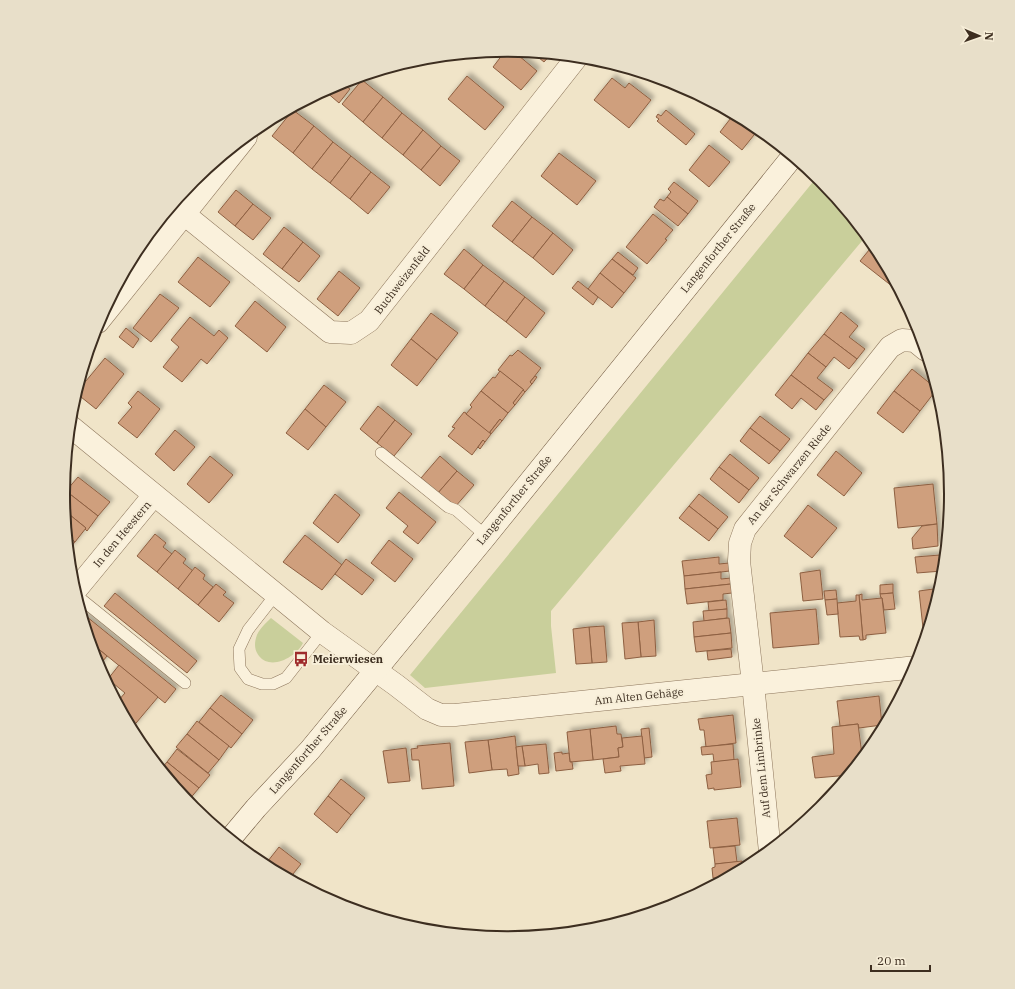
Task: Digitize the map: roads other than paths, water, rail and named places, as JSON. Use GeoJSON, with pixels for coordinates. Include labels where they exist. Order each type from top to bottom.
{"type":"FeatureCollection","features":[{"type":"Feature","properties":{"kind":"street","name":"Buchweizenfeld"},"geometry":{"type":"LineString","coordinates":[[184,214],[330,332],[351,333],[369,321],[573,62]]}},
{"type":"Feature","properties":{"kind":"street"},"geometry":{"type":"LineString","coordinates":[[116,300],[231,156]]}},
{"type":"Feature","properties":{"kind":"street","name":"Langenforther Straße"},"geometry":{"type":"LineString","coordinates":[[233,835],[256,808],[310,750],[376,670],[486,536],[789,160]]}},
{"type":"Feature","properties":{"kind":"street","name":"An der Schwarzen Riede"},"geometry":{"type":"LineString","coordinates":[[753,684],[739,561],[740,544],[745,529],[890,347],[902,340],[915,341],[918,344]]}},
{"type":"Feature","properties":{"kind":"street"},"geometry":{"type":"LineString","coordinates":[[75,430],[322,632],[376,670]]}},
{"type":"Feature","properties":{"kind":"street","name":"In den Heestern"},"geometry":{"type":"LineString","coordinates":[[79,586],[154,495]]}},
{"type":"Feature","properties":{"kind":"street","name":"Am Alten Gehäge"},"geometry":{"type":"LineString","coordinates":[[376,670],[427,708],[441,715],[455,715],[909,668]]}},
{"type":"Feature","properties":{"kind":"street","name":"Auf dem Limbrinke"},"geometry":{"type":"LineString","coordinates":[[753,684],[769,845]]}},
{"type":"Feature","properties":{"kind":"lane"},"geometry":{"type":"LineString","coordinates":[[381,454],[448,507],[456,510],[486,536]]}},
{"type":"Feature","properties":{"kind":"lane"},"geometry":{"type":"LineString","coordinates":[[276,594],[248,630],[239,649],[240,668],[248,679],[262,684],[273,684],[286,678],[322,632]]}},
{"type":"Feature","properties":{"kind":"lane"},"geometry":{"type":"LineString","coordinates":[[83,601],[185,683]]}},
{"type":"Feature","properties":{"kind":"place","name":"Meierwiesen"},"geometry":{"type":"Point","coordinates":[301,659]}}]}
